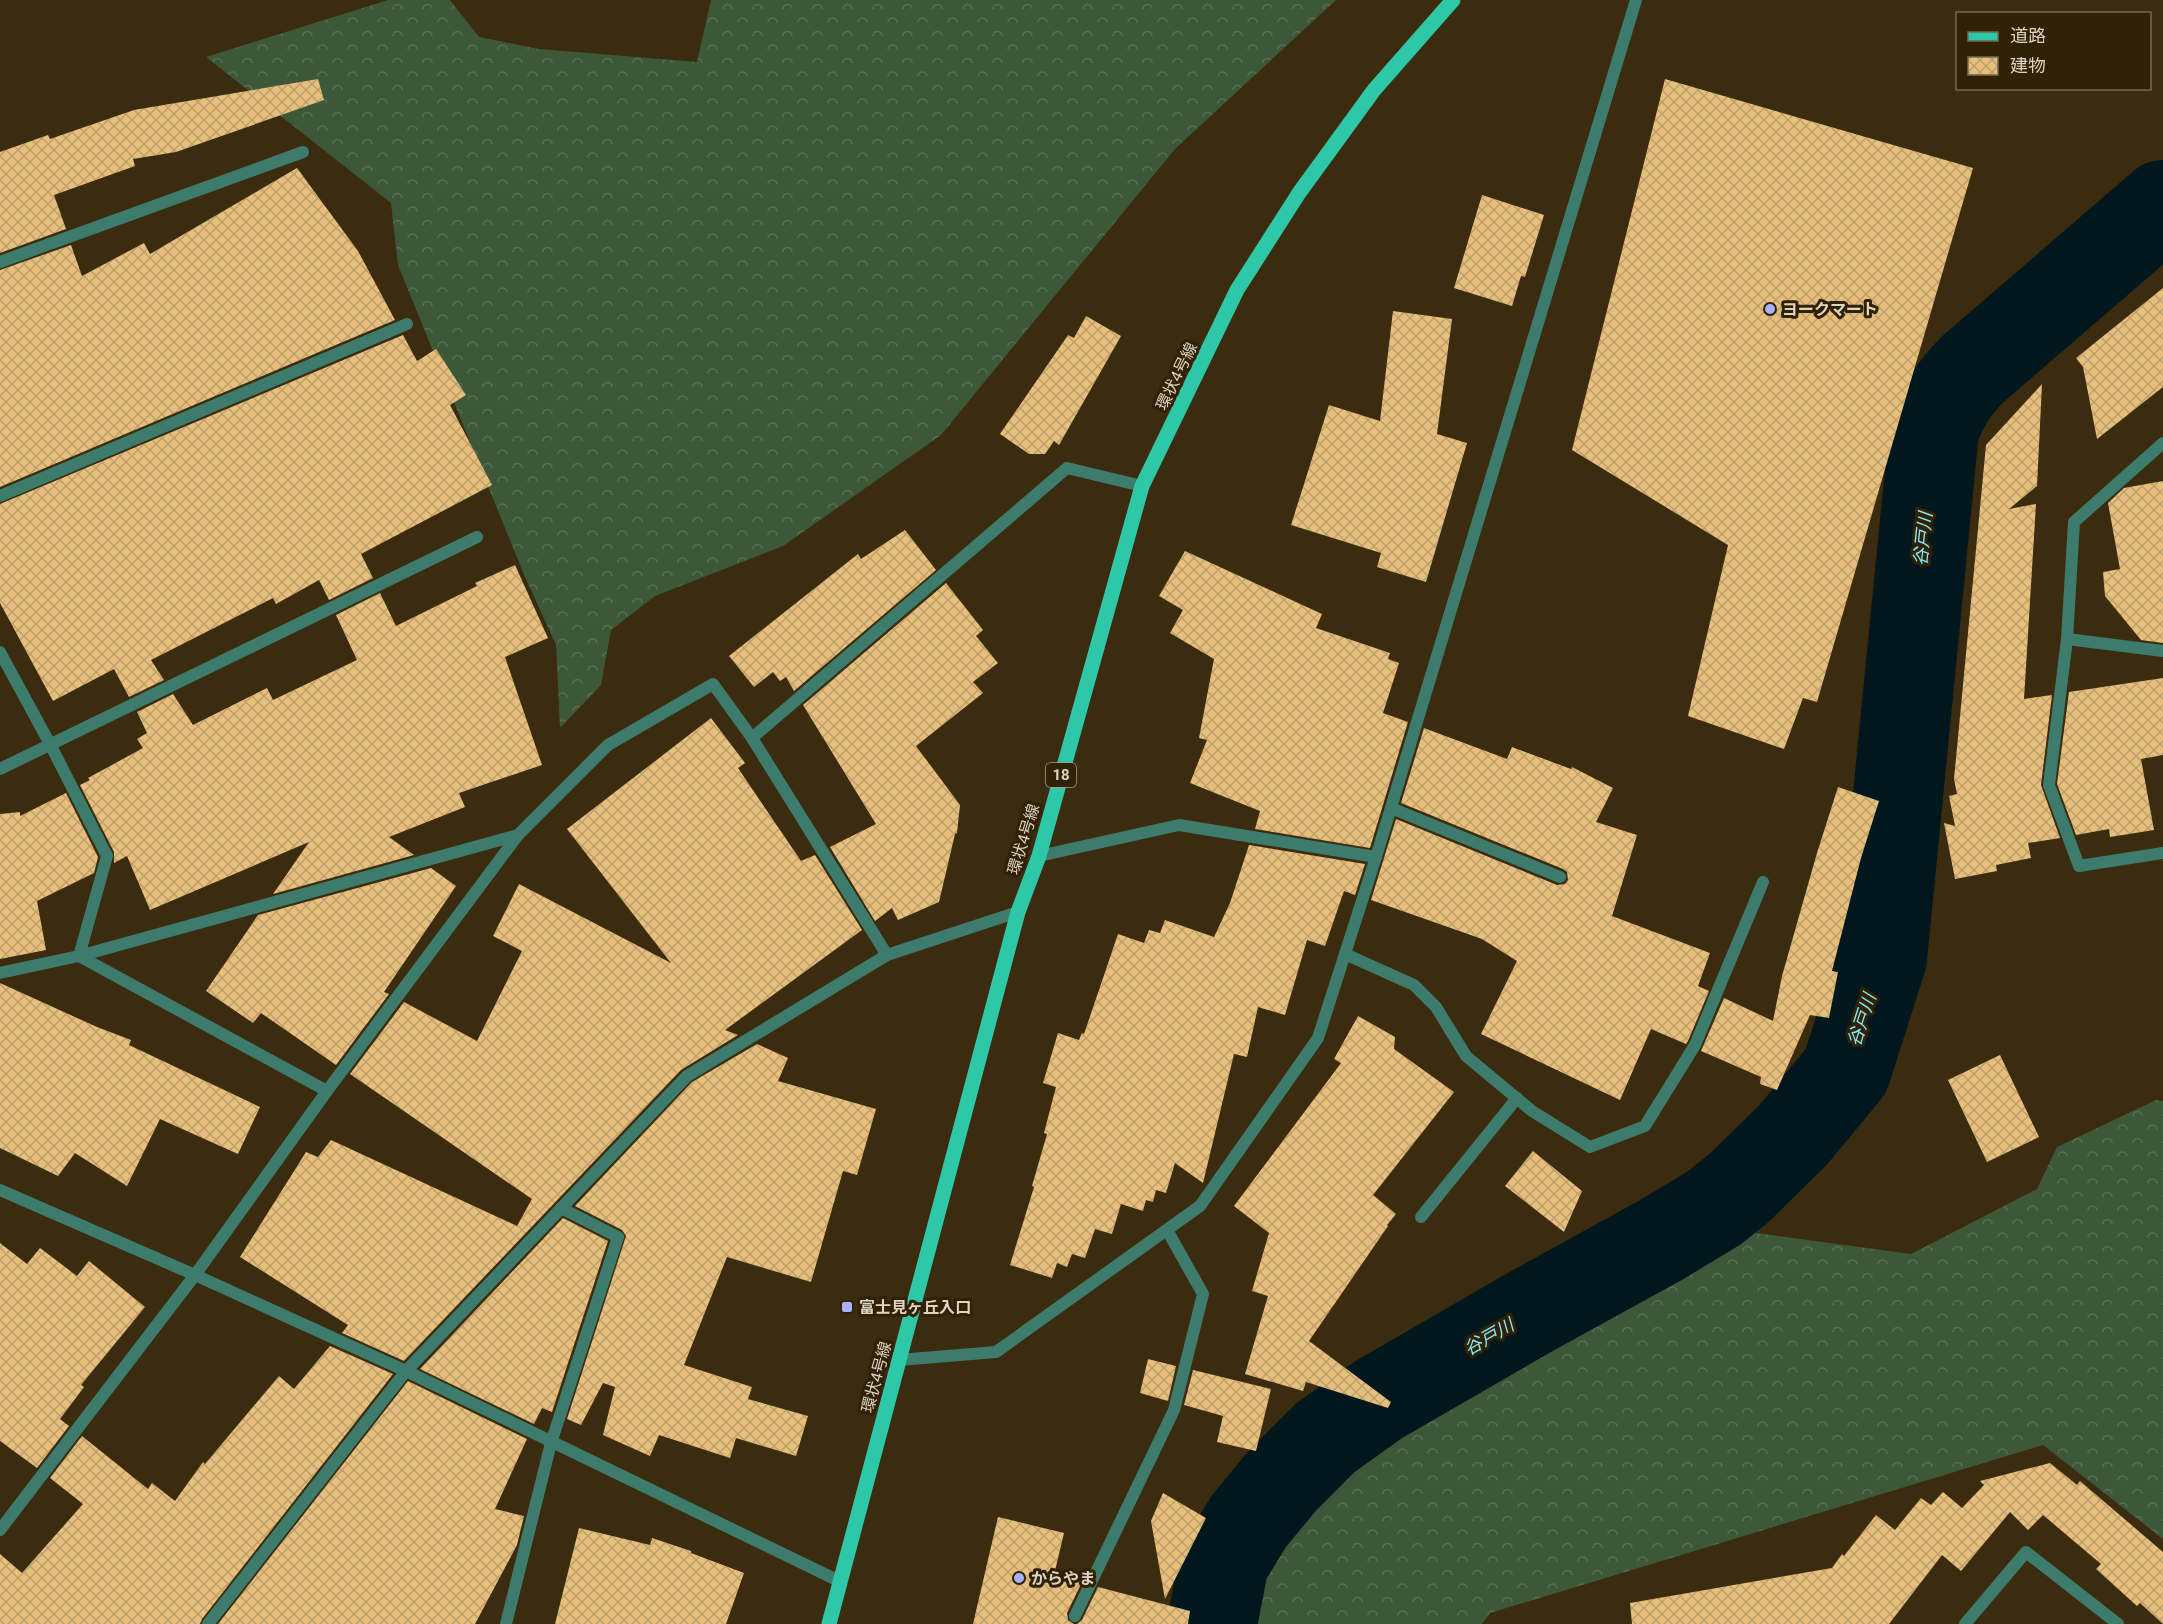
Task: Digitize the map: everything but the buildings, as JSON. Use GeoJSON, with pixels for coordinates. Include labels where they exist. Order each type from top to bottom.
{"type":"FeatureCollection","features":[{"type":"Feature","properties":{"kind":"main road","name":"環状4号線"},"geometry":{"type":"LineString","coordinates":[[829,1624],[1018,912],[1039,856],[1142,486],[1237,290],[1299,193],[1374,90],[1453,0]]}},
{"type":"Feature","properties":{"kind":"street"},"geometry":{"type":"LineString","coordinates":[[899,1360],[996,1352],[1200,1206],[1318,1038],[1376,857],[1636,0]]}},
{"type":"Feature","properties":{"kind":"street"},"geometry":{"type":"LineString","coordinates":[[0,262],[303,153]]}},
{"type":"Feature","properties":{"kind":"street"},"geometry":{"type":"LineString","coordinates":[[0,496],[407,324]]}},
{"type":"Feature","properties":{"kind":"street"},"geometry":{"type":"LineString","coordinates":[[2163,443],[2074,522],[2067,639],[2049,785],[2079,866],[2163,853]]}},
{"type":"Feature","properties":{"kind":"street"},"geometry":{"type":"LineString","coordinates":[[752,738],[1067,468],[1142,486]]}},
{"type":"Feature","properties":{"kind":"street"},"geometry":{"type":"LineString","coordinates":[[0,769],[477,537]]}},
{"type":"Feature","properties":{"kind":"street"},"geometry":{"type":"LineString","coordinates":[[2067,639],[2163,651]]}},
{"type":"Feature","properties":{"kind":"street"},"geometry":{"type":"LineString","coordinates":[[0,652],[107,856],[79,956]]}},
{"type":"Feature","properties":{"kind":"street"},"geometry":{"type":"LineString","coordinates":[[0,1530],[195,1275],[327,1091],[518,835],[608,745],[713,684],[752,738],[887,955]]}},
{"type":"Feature","properties":{"kind":"street"},"geometry":{"type":"LineString","coordinates":[[1391,808],[1560,877]]}},
{"type":"Feature","properties":{"kind":"street"},"geometry":{"type":"LineString","coordinates":[[1039,856],[1179,825],[1376,857]]}},
{"type":"Feature","properties":{"kind":"street"},"geometry":{"type":"LineString","coordinates":[[0,973],[79,956],[518,835]]}},
{"type":"Feature","properties":{"kind":"street"},"geometry":{"type":"LineString","coordinates":[[1345,954],[1414,985],[1436,1007],[1466,1056],[1532,1111],[1590,1147],[1645,1126],[1695,1045],[1762,882]]}},
{"type":"Feature","properties":{"kind":"street"},"geometry":{"type":"LineString","coordinates":[[208,1624],[406,1371],[687,1076],[887,955],[1018,912]]}},
{"type":"Feature","properties":{"kind":"street"},"geometry":{"type":"LineString","coordinates":[[79,956],[327,1091]]}},
{"type":"Feature","properties":{"kind":"street"},"geometry":{"type":"LineString","coordinates":[[1421,1217],[1517,1098]]}},
{"type":"Feature","properties":{"kind":"street"},"geometry":{"type":"LineString","coordinates":[[0,1190],[406,1371],[840,1581]]}},
{"type":"Feature","properties":{"kind":"street"},"geometry":{"type":"LineString","coordinates":[[506,1624],[551,1443],[618,1237],[561,1208]]}},
{"type":"Feature","properties":{"kind":"street"},"geometry":{"type":"LineString","coordinates":[[1074,1616],[1174,1410],[1203,1294],[1167,1230]]}},
{"type":"Feature","properties":{"kind":"street"},"geometry":{"type":"LineString","coordinates":[[1965,1624],[2026,1552],[2118,1624]]}},
{"type":"Feature","properties":{"kind":"green space"},"geometry":{"type":"Polygon","coordinates":[[[388,0],[450,0],[479,37],[539,49],[697,62],[711,0],[1336,0],[1175,149],[941,435],[783,546],[655,596],[611,630],[601,685],[560,728],[556,645],[525,577],[398,265],[391,203],[206,57],[388,0]]]}},
{"type":"Feature","properties":{"kind":"green space"},"geometry":{"type":"Polygon","coordinates":[[[2156,1100],[2163,1101],[2163,1539],[2043,1445],[1490,1613],[1482,1624],[1235,1624],[1246,1573],[1263,1538],[1336,1455],[1545,1328],[1726,1229],[1911,1254],[2037,1189],[2057,1147],[2156,1100]]]}},
{"type":"Feature","properties":{"kind":"waterway","name":"谷戸川"},"geometry":{"type":"LineString","coordinates":[[1212,1624],[1224,1562],[1249,1521],[1283,1480],[1325,1438],[1378,1400],[1714,1208],[1739,1188],[1793,1135],[1846,1071],[1882,958],[1934,430],[1950,397],[1973,369],[2163,205]]}},
{"type":"Feature","properties":{"kind":"place","name":"ヨークマート"},"geometry":{"type":"Point","coordinates":[1770,309]}},
{"type":"Feature","properties":{"kind":"place","name":"富士見ヶ丘入口"},"geometry":{"type":"Point","coordinates":[847,1307]}},
{"type":"Feature","properties":{"kind":"place","name":"からやま"},"geometry":{"type":"Point","coordinates":[1019,1578]}}]}
